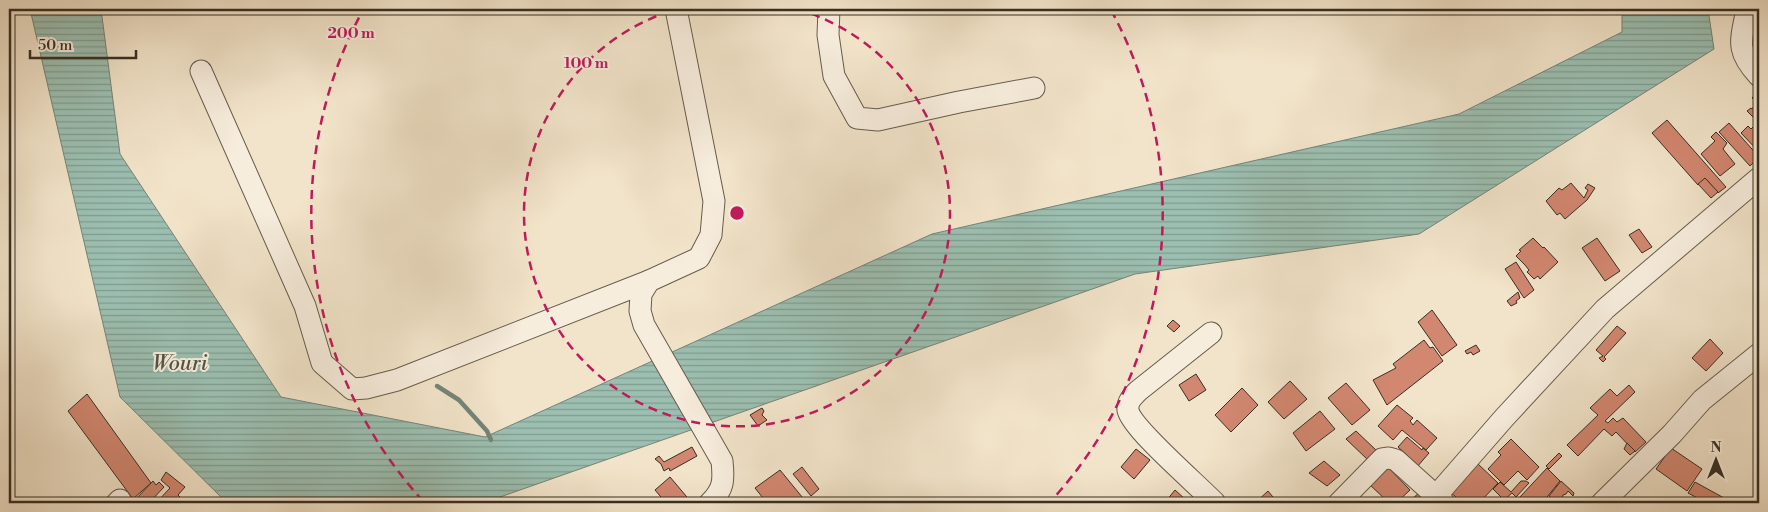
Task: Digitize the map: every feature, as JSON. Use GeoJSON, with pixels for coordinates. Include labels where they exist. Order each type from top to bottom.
{"type":"FeatureCollection","features":[{"type":"Feature","properties":{"kind":"street"},"geometry":{"type":"LineString","coordinates":[[201,71],[305,306],[322,363],[352,389],[366,388],[397,380],[650,281],[699,258],[711,235],[714,201],[676,9]]}},
{"type":"Feature","properties":{"kind":"street"},"geometry":{"type":"LineString","coordinates":[[829,9],[828,35],[834,76],[857,118],[878,120],[1034,88]]}},
{"type":"Feature","properties":{"kind":"street"},"geometry":{"type":"LineString","coordinates":[[1747,9],[1742,49],[1747,63],[1759,76]]}},
{"type":"Feature","properties":{"kind":"street"},"geometry":{"type":"LineString","coordinates":[[1339,503],[1382,459],[1389,458],[1396,460],[1440,499],[1504,418],[1605,309],[1759,178]]}},
{"type":"Feature","properties":{"kind":"street"},"geometry":{"type":"LineString","coordinates":[[650,281],[641,294],[640,311],[644,325],[722,461],[724,481],[718,495],[710,503]]}},
{"type":"Feature","properties":{"kind":"street"},"geometry":{"type":"LineString","coordinates":[[1211,333],[1138,391],[1129,400],[1128,408],[1130,416],[1158,449],[1215,503]]}},
{"type":"Feature","properties":{"kind":"street"},"geometry":{"type":"LineString","coordinates":[[1602,503],[1672,434],[1702,400],[1759,354]]}},
{"type":"Feature","properties":{"kind":"water","name":"Wouri"},"geometry":{"type":"Polygon","coordinates":[[[30,9],[101,9],[120,154],[281,397],[485,437],[932,234],[1459,114],[1622,32],[1622,9],[1708,9],[1714,49],[1419,234],[1135,274],[483,503],[227,503],[120,397],[30,9]]]}},
{"type":"Feature","properties":{"kind":"building"},"geometry":{"type":"Polygon","coordinates":[[[1759,90],[1759,123],[1747,111],[1752,109],[1757,102],[1752,98],[1759,90]]]}},
{"type":"Feature","properties":{"kind":"building"},"geometry":{"type":"Polygon","coordinates":[[[1667,120],[1726,187],[1718,193],[1705,178],[1698,185],[1652,133],[1667,120]]]}},
{"type":"Feature","properties":{"kind":"building"},"geometry":{"type":"Polygon","coordinates":[[[1729,123],[1759,157],[1750,166],[1719,132],[1729,123]]]}},
{"type":"Feature","properties":{"kind":"building"},"geometry":{"type":"Polygon","coordinates":[[[1757,123],[1759,126],[1759,152],[1741,133],[1748,126],[1751,129],[1757,123]]]}},
{"type":"Feature","properties":{"kind":"building"},"geometry":{"type":"Polygon","coordinates":[[[1716,132],[1727,143],[1723,149],[1735,164],[1720,176],[1701,154],[1715,141],[1711,137],[1716,132]]]}},
{"type":"Feature","properties":{"kind":"building"},"geometry":{"type":"Polygon","coordinates":[[[1705,178],[1718,192],[1711,198],[1698,184],[1705,178]]]}},
{"type":"Feature","properties":{"kind":"building"},"geometry":{"type":"Polygon","coordinates":[[[1571,183],[1584,198],[1588,190],[1585,188],[1588,184],[1595,188],[1587,200],[1565,219],[1560,213],[1557,215],[1546,201],[1559,188],[1562,190],[1571,183]]]}},
{"type":"Feature","properties":{"kind":"building"},"geometry":{"type":"Polygon","coordinates":[[[1639,229],[1652,247],[1642,253],[1629,235],[1639,229]]]}},
{"type":"Feature","properties":{"kind":"building"},"geometry":{"type":"Polygon","coordinates":[[[1533,238],[1558,262],[1540,279],[1538,276],[1534,279],[1527,272],[1529,270],[1516,256],[1521,251],[1519,250],[1533,238]]]}},
{"type":"Feature","properties":{"kind":"building"},"geometry":{"type":"Polygon","coordinates":[[[1597,238],[1620,271],[1605,281],[1582,248],[1597,238]]]}},
{"type":"Feature","properties":{"kind":"building"},"geometry":{"type":"Polygon","coordinates":[[[1516,262],[1534,290],[1524,298],[1505,269],[1516,262]]]}},
{"type":"Feature","properties":{"kind":"building"},"geometry":{"type":"Polygon","coordinates":[[[1518,292],[1520,298],[1516,301],[1517,303],[1511,306],[1507,301],[1518,292]]]}},
{"type":"Feature","properties":{"kind":"building"},"geometry":{"type":"Polygon","coordinates":[[[1432,310],[1457,345],[1442,356],[1418,322],[1432,310]]]}},
{"type":"Feature","properties":{"kind":"building"},"geometry":{"type":"Polygon","coordinates":[[[1173,320],[1180,326],[1174,332],[1167,326],[1173,320]]]}},
{"type":"Feature","properties":{"kind":"building"},"geometry":{"type":"Polygon","coordinates":[[[1617,326],[1626,333],[1604,357],[1606,359],[1603,362],[1599,358],[1603,356],[1596,350],[1617,326]]]}},
{"type":"Feature","properties":{"kind":"building"},"geometry":{"type":"Polygon","coordinates":[[[1710,339],[1723,353],[1706,371],[1692,358],[1710,339]]]}},
{"type":"Feature","properties":{"kind":"building"},"geometry":{"type":"Polygon","coordinates":[[[1424,340],[1430,348],[1433,347],[1443,361],[1387,405],[1373,380],[1396,368],[1393,364],[1424,340]]]}},
{"type":"Feature","properties":{"kind":"building"},"geometry":{"type":"Polygon","coordinates":[[[1476,345],[1480,351],[1473,355],[1471,352],[1467,354],[1465,351],[1476,345]]]}},
{"type":"Feature","properties":{"kind":"building"},"geometry":{"type":"Polygon","coordinates":[[[1196,374],[1206,390],[1189,401],[1179,385],[1196,374]]]}},
{"type":"Feature","properties":{"kind":"building"},"geometry":{"type":"Polygon","coordinates":[[[1290,381],[1307,399],[1284,419],[1268,402],[1290,381]]]}},
{"type":"Feature","properties":{"kind":"building"},"geometry":{"type":"Polygon","coordinates":[[[1346,383],[1370,410],[1352,425],[1328,398],[1346,383]]]}},
{"type":"Feature","properties":{"kind":"building"},"geometry":{"type":"Polygon","coordinates":[[[1629,385],[1635,392],[1605,421],[1608,423],[1613,418],[1617,422],[1623,418],[1646,442],[1635,452],[1616,432],[1612,436],[1604,429],[1578,456],[1567,445],[1598,415],[1590,408],[1610,389],[1617,396],[1629,385]]]}},
{"type":"Feature","properties":{"kind":"building"},"geometry":{"type":"Polygon","coordinates":[[[1242,388],[1258,405],[1231,432],[1215,415],[1242,388]]]}},
{"type":"Feature","properties":{"kind":"building"},"geometry":{"type":"Polygon","coordinates":[[[87,394],[151,483],[133,499],[68,411],[87,394]]]}},
{"type":"Feature","properties":{"kind":"building"},"geometry":{"type":"Polygon","coordinates":[[[1397,405],[1413,418],[1410,421],[1413,425],[1417,420],[1437,438],[1426,450],[1402,430],[1393,440],[1378,426],[1397,405]]]}},
{"type":"Feature","properties":{"kind":"building"},"geometry":{"type":"Polygon","coordinates":[[[762,408],[764,411],[762,415],[767,420],[758,426],[750,415],[762,408]]]}},
{"type":"Feature","properties":{"kind":"building"},"geometry":{"type":"Polygon","coordinates":[[[1320,411],[1335,429],[1306,451],[1293,433],[1320,411]]]}},
{"type":"Feature","properties":{"kind":"building"},"geometry":{"type":"Polygon","coordinates":[[[1356,431],[1377,451],[1368,460],[1346,439],[1356,431]]]}},
{"type":"Feature","properties":{"kind":"building"},"geometry":{"type":"Polygon","coordinates":[[[1407,437],[1422,450],[1423,448],[1429,453],[1417,467],[1407,459],[1409,457],[1398,447],[1407,437]]]}},
{"type":"Feature","properties":{"kind":"building"},"geometry":{"type":"Polygon","coordinates":[[[1511,439],[1539,467],[1527,480],[1518,471],[1504,485],[1488,469],[1501,455],[1498,452],[1511,439]]]}},
{"type":"Feature","properties":{"kind":"building"},"geometry":{"type":"Polygon","coordinates":[[[1627,443],[1635,451],[1630,455],[1624,449],[1627,443]]]}},
{"type":"Feature","properties":{"kind":"building"},"geometry":{"type":"Polygon","coordinates":[[[692,447],[697,456],[670,471],[669,468],[664,471],[661,464],[655,459],[659,456],[664,462],[692,447]]]}},
{"type":"Feature","properties":{"kind":"building"},"geometry":{"type":"Polygon","coordinates":[[[1671,448],[1702,469],[1687,491],[1656,469],[1671,448]]]}},
{"type":"Feature","properties":{"kind":"building"},"geometry":{"type":"Polygon","coordinates":[[[1136,449],[1150,460],[1134,479],[1121,467],[1136,449]]]}},
{"type":"Feature","properties":{"kind":"building"},"geometry":{"type":"Polygon","coordinates":[[[1559,453],[1562,456],[1549,469],[1546,466],[1559,453]]]}},
{"type":"Feature","properties":{"kind":"building"},"geometry":{"type":"Polygon","coordinates":[[[1324,461],[1340,475],[1327,486],[1309,473],[1324,461]]]}},
{"type":"Feature","properties":{"kind":"building"},"geometry":{"type":"Polygon","coordinates":[[[1477,463],[1498,483],[1479,503],[1463,503],[1450,492],[1477,463]]]}},
{"type":"Feature","properties":{"kind":"building"},"geometry":{"type":"Polygon","coordinates":[[[1385,464],[1410,490],[1396,503],[1389,503],[1367,482],[1385,464]]]}},
{"type":"Feature","properties":{"kind":"building"},"geometry":{"type":"Polygon","coordinates":[[[802,467],[819,489],[811,496],[793,474],[802,467]]]}},
{"type":"Feature","properties":{"kind":"building"},"geometry":{"type":"Polygon","coordinates":[[[1547,468],[1560,481],[1547,497],[1553,503],[1524,503],[1519,498],[1547,468]]]}},
{"type":"Feature","properties":{"kind":"building"},"geometry":{"type":"Polygon","coordinates":[[[780,470],[807,503],[767,503],[755,488],[780,470]]]}},
{"type":"Feature","properties":{"kind":"building"},"geometry":{"type":"Polygon","coordinates":[[[166,472],[185,487],[178,495],[186,503],[156,503],[170,488],[161,480],[166,472]]]}},
{"type":"Feature","properties":{"kind":"building"},"geometry":{"type":"Polygon","coordinates":[[[670,477],[692,503],[666,503],[655,490],[670,477]]]}},
{"type":"Feature","properties":{"kind":"building"},"geometry":{"type":"Polygon","coordinates":[[[153,481],[156,485],[159,482],[164,487],[149,503],[139,503],[135,500],[153,481]]]}},
{"type":"Feature","properties":{"kind":"building"},"geometry":{"type":"Polygon","coordinates":[[[1521,481],[1529,483],[1516,497],[1512,493],[1504,500],[1493,489],[1500,482],[1511,492],[1521,481]]]}},
{"type":"Feature","properties":{"kind":"building"},"geometry":{"type":"Polygon","coordinates":[[[1561,481],[1574,493],[1573,496],[1568,491],[1563,495],[1559,503],[1555,503],[1549,496],[1561,481]]]}},
{"type":"Feature","properties":{"kind":"building"},"geometry":{"type":"Polygon","coordinates":[[[1695,482],[1724,498],[1721,503],[1707,503],[1688,493],[1695,482]]]}},
{"type":"Feature","properties":{"kind":"building"},"geometry":{"type":"Polygon","coordinates":[[[1175,490],[1185,499],[1181,503],[1168,503],[1166,501],[1175,490]]]}},
{"type":"Feature","properties":{"kind":"building"},"geometry":{"type":"Polygon","coordinates":[[[1268,491],[1278,503],[1255,503],[1268,491]]]}},
{"type":"Feature","properties":{"kind":"building"},"geometry":{"type":"Polygon","coordinates":[[[1421,491],[1430,503],[1405,503],[1411,500],[1421,491]]]}},
{"type":"Feature","properties":{"kind":"waterway"},"geometry":{"type":"LineString","coordinates":[[437,386],[459,400],[487,431],[491,440]]}}]}
